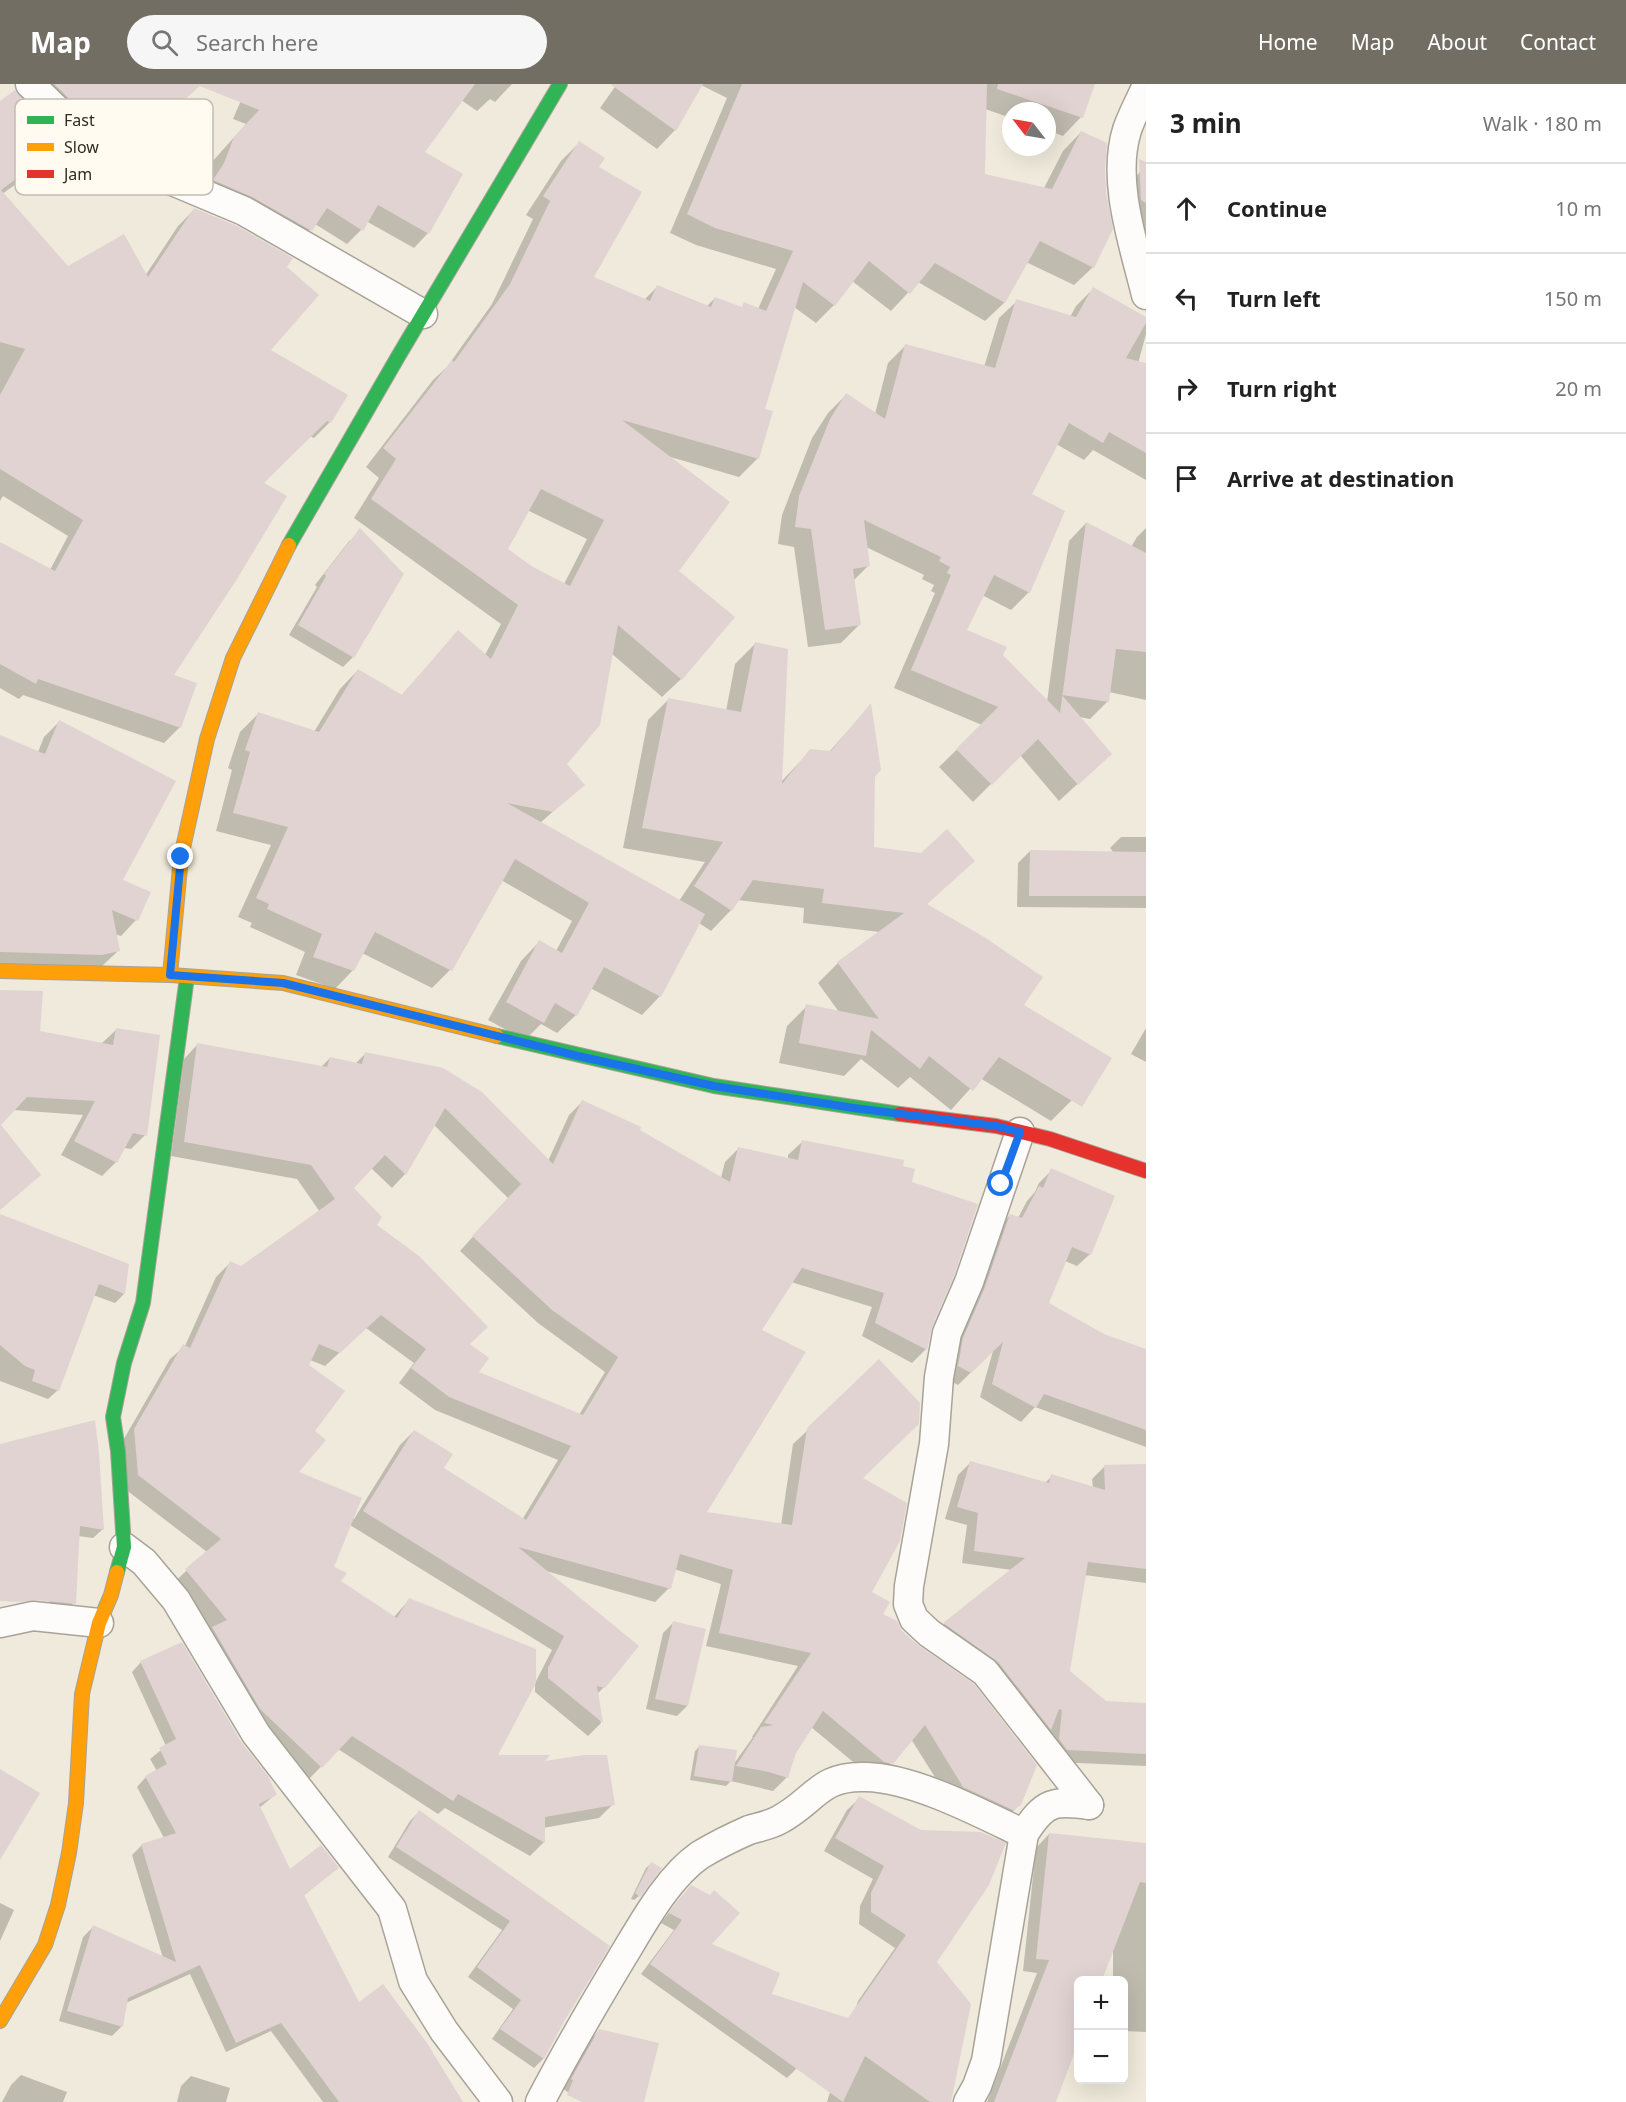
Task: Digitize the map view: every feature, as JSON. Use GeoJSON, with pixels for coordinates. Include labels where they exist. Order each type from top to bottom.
{"type":"FeatureCollection","features":[{"type":"Feature","properties":{"kind":"street"},"geometry":{"type":"LineString","coordinates":[[30,84],[46,99]]}},
{"type":"Feature","properties":{"kind":"street"},"geometry":{"type":"LineString","coordinates":[[170,975],[181,857],[207,739],[234,658],[286,551],[560,84]]}},
{"type":"Feature","properties":{"kind":"street"},"geometry":{"type":"LineString","coordinates":[[1146,87],[1127,131],[1121,166],[1123,193],[1146,295]]}},
{"type":"Feature","properties":{"kind":"street"},"geometry":{"type":"LineString","coordinates":[[206,195],[244,211],[423,314]]}},
{"type":"Feature","properties":{"kind":"street"},"geometry":{"type":"LineString","coordinates":[[0,971],[170,975],[283,983],[578,1056],[714,1086],[854,1108],[996,1126],[1050,1139],[1146,1171]]}},
{"type":"Feature","properties":{"kind":"street"},"geometry":{"type":"LineString","coordinates":[[0,2022],[45,1945],[58,1905],[76,1803],[82,1694],[99,1623],[111,1595],[124,1547],[118,1451],[113,1417],[124,1364],[143,1303],[187,977]]}},
{"type":"Feature","properties":{"kind":"street"},"geometry":{"type":"LineString","coordinates":[[968,2102],[977,2086],[986,2061],[1024,1834],[1034,1819],[1045,1809],[1062,1802],[1089,1805],[985,1672],[929,1633],[914,1618],[908,1604],[909,1586],[934,1444],[939,1377],[947,1333],[969,1282],[1020,1132]]}},
{"type":"Feature","properties":{"kind":"street"},"geometry":{"type":"LineString","coordinates":[[124,1547],[144,1562],[176,1600],[256,1734],[392,1909],[413,1981],[444,2031],[498,2102]]}},
{"type":"Feature","properties":{"kind":"street"},"geometry":{"type":"LineString","coordinates":[[0,1623],[33,1616],[99,1623]]}},
{"type":"Feature","properties":{"kind":"street"},"geometry":{"type":"LineString","coordinates":[[540,2102],[571,2042],[636,1934],[682,1871],[700,1855],[747,1831],[779,1820],[828,1783],[849,1777],[900,1781],[965,1806],[1024,1834]]}},
{"type":"Feature","properties":{"kind":"building"},"geometry":{"type":"Polygon","coordinates":[[[54,84],[475,84],[425,152],[463,174],[429,234],[378,205],[363,231],[327,208],[312,231],[252,197],[213,180],[224,163],[234,137],[259,110],[200,86],[185,99],[69,99],[54,84]]]}},
{"type":"Feature","properties":{"kind":"building"},"geometry":{"type":"Polygon","coordinates":[[[610,84],[703,84],[676,131],[610,84]]]}},
{"type":"Feature","properties":{"kind":"building"},"geometry":{"type":"Polygon","coordinates":[[[742,84],[987,84],[985,174],[1052,189],[1081,131],[1107,143],[1106,192],[1113,229],[1094,268],[1040,241],[1005,303],[935,263],[910,294],[869,261],[835,306],[803,282],[765,409],[773,411],[759,459],[622,420],[730,502],[679,571],[735,617],[682,680],[618,625],[600,725],[567,764],[585,785],[553,812],[507,803],[705,914],[661,997],[604,967],[577,1016],[555,1003],[544,1023],[506,1002],[539,940],[562,953],[589,903],[515,859],[452,971],[375,932],[354,971],[313,957],[322,934],[267,909],[269,904],[256,898],[288,827],[233,813],[250,752],[245,750],[258,712],[319,732],[358,669],[402,695],[458,630],[491,659],[518,605],[371,499],[396,459],[383,448],[452,360],[454,362],[510,284],[550,201],[543,196],[579,141],[605,158],[599,167],[642,192],[594,277],[650,301],[657,285],[711,307],[715,297],[742,307],[744,302],[766,311],[793,251],[715,228],[687,214],[742,84]],[[541,489],[508,549],[533,567],[570,586],[604,520],[541,489]]]}},
{"type":"Feature","properties":{"kind":"building"},"geometry":{"type":"Polygon","coordinates":[[[998,84],[1095,84],[1083,118],[1056,109],[1056,102],[1036,102],[997,89],[998,84]]]}},
{"type":"Feature","properties":{"kind":"building"},"geometry":{"type":"Polygon","coordinates":[[[15,90],[24,99],[15,99],[15,180],[1,190],[68,266],[124,234],[148,277],[194,208],[237,226],[293,258],[287,267],[319,295],[271,350],[348,395],[331,423],[327,421],[264,483],[287,496],[237,579],[174,675],[197,683],[181,728],[38,679],[36,684],[0,664],[0,542],[55,571],[83,520],[0,469],[0,395],[25,349],[0,342],[0,101],[15,90]]]}},
{"type":"Feature","properties":{"kind":"building"},"geometry":{"type":"Polygon","coordinates":[[[1139,159],[1146,162],[1146,203],[1141,200],[1139,159]]]}},
{"type":"Feature","properties":{"kind":"building"},"geometry":{"type":"Polygon","coordinates":[[[1093,287],[1146,317],[1146,323],[1126,358],[1146,363],[1146,453],[1109,432],[1103,443],[1069,423],[1032,494],[1065,511],[1030,593],[994,575],[967,630],[1007,647],[1003,655],[1060,713],[1062,695],[1112,754],[1078,785],[1038,739],[992,785],[956,749],[998,707],[911,670],[951,575],[947,573],[950,567],[939,561],[941,557],[864,520],[870,566],[853,569],[861,625],[825,630],[811,529],[795,527],[799,496],[830,419],[846,393],[885,419],[905,344],[995,368],[1016,299],[1076,317],[1093,287]]]}},
{"type":"Feature","properties":{"kind":"building"},"geometry":{"type":"Polygon","coordinates":[[[1086,522],[1146,553],[1146,652],[1116,649],[1109,702],[1062,695],[1086,522]]]}},
{"type":"Feature","properties":{"kind":"building"},"geometry":{"type":"Polygon","coordinates":[[[360,528],[404,574],[354,658],[298,625],[326,576],[324,574],[360,528]]]}},
{"type":"Feature","properties":{"kind":"building"},"geometry":{"type":"Polygon","coordinates":[[[755,642],[788,649],[782,784],[810,749],[831,751],[871,703],[881,770],[875,777],[874,847],[921,853],[947,829],[975,861],[927,904],[984,937],[1043,977],[1024,1005],[1112,1058],[1082,1107],[999,1057],[973,1091],[929,1056],[920,1069],[871,1030],[866,1056],[799,1043],[806,1004],[879,1019],[837,962],[904,913],[822,903],[824,889],[753,880],[732,911],[694,886],[723,842],[642,828],[668,698],[741,712],[755,642]]]}},
{"type":"Feature","properties":{"kind":"building"},"geometry":{"type":"Polygon","coordinates":[[[59,720],[176,781],[123,880],[151,892],[138,921],[112,910],[120,951],[102,955],[0,952],[0,735],[45,754],[59,720]]]}},
{"type":"Feature","properties":{"kind":"building"},"geometry":{"type":"Polygon","coordinates":[[[1030,850],[1146,852],[1146,896],[1029,896],[1030,850]]]}},
{"type":"Feature","properties":{"kind":"building"},"geometry":{"type":"Polygon","coordinates":[[[0,990],[43,991],[40,1031],[113,1045],[116,1028],[160,1035],[147,1136],[133,1133],[117,1163],[74,1141],[95,1101],[27,1097],[1,1125],[41,1175],[0,1210],[0,990]]]}},
{"type":"Feature","properties":{"kind":"building"},"geometry":{"type":"Polygon","coordinates":[[[197,1043],[327,1067],[330,1057],[362,1064],[365,1052],[443,1068],[482,1092],[553,1164],[582,1100],[641,1127],[640,1130],[730,1182],[738,1147],[798,1160],[802,1140],[904,1160],[903,1166],[915,1169],[912,1182],[978,1204],[954,1276],[932,1327],[927,1350],[875,1323],[884,1293],[802,1268],[762,1330],[806,1352],[707,1512],[792,1525],[807,1428],[879,1359],[920,1403],[919,1424],[863,1478],[907,1503],[900,1541],[872,1592],[890,1602],[883,1614],[897,1621],[902,1631],[918,1645],[974,1684],[1037,1765],[1021,1805],[1013,1810],[963,1787],[925,1725],[893,1764],[884,1762],[823,1711],[796,1753],[788,1778],[736,1766],[761,1727],[774,1725],[764,1723],[811,1653],[719,1633],[733,1570],[680,1554],[671,1589],[518,1547],[639,1646],[605,1688],[597,1686],[603,1723],[548,1678],[548,1668],[564,1636],[363,1511],[414,1430],[453,1454],[444,1468],[526,1520],[571,1446],[449,1397],[411,1368],[426,1349],[381,1315],[340,1353],[319,1344],[309,1365],[345,1391],[315,1431],[326,1440],[299,1472],[362,1498],[334,1567],[347,1573],[341,1581],[397,1618],[409,1598],[536,1649],[536,1683],[498,1755],[550,1755],[545,1761],[584,1755],[607,1755],[615,1805],[545,1817],[545,1843],[458,1794],[453,1801],[352,1736],[322,1768],[260,1709],[212,1627],[227,1620],[185,1569],[221,1539],[138,1475],[134,1429],[183,1344],[190,1348],[230,1261],[241,1266],[335,1199],[311,1165],[184,1142],[197,1043]],[[445,1108],[406,1175],[385,1155],[354,1188],[382,1217],[377,1225],[419,1256],[488,1327],[470,1344],[489,1358],[479,1372],[583,1415],[618,1357],[552,1310],[472,1236],[521,1184],[445,1108]]]}},
{"type":"Feature","properties":{"kind":"building"},"geometry":{"type":"Polygon","coordinates":[[[1051,1168],[1115,1196],[1091,1255],[1072,1247],[1049,1303],[1104,1334],[1146,1349],[1146,1430],[1044,1394],[1036,1408],[992,1384],[1003,1342],[971,1373],[958,1366],[963,1338],[985,1287],[1010,1214],[1022,1218],[1039,1186],[1043,1188],[1051,1168]]]}},
{"type":"Feature","properties":{"kind":"building"},"geometry":{"type":"Polygon","coordinates":[[[0,1214],[129,1264],[125,1294],[99,1284],[59,1391],[32,1381],[35,1370],[25,1366],[0,1345],[0,1214]]]}},
{"type":"Feature","properties":{"kind":"building"},"geometry":{"type":"Polygon","coordinates":[[[95,1420],[104,1530],[80,1526],[76,1604],[35,1600],[0,1601],[0,1444],[95,1420]]]}},
{"type":"Feature","properties":{"kind":"building"},"geometry":{"type":"Polygon","coordinates":[[[970,1461],[1049,1483],[1051,1474],[1105,1490],[1104,1465],[1146,1464],[1146,1569],[1088,1562],[1070,1671],[1106,1701],[1146,1703],[1146,1754],[1067,1750],[1059,1739],[1062,1710],[1059,1709],[1051,1730],[998,1662],[943,1623],[1025,1558],[974,1551],[978,1513],[957,1507],[970,1461]]]}},
{"type":"Feature","properties":{"kind":"building"},"geometry":{"type":"Polygon","coordinates":[[[673,1621],[706,1629],[688,1706],[655,1699],[673,1621]]]}},
{"type":"Feature","properties":{"kind":"building"},"geometry":{"type":"Polygon","coordinates":[[[182,1642],[242,1743],[268,1776],[277,1795],[259,1804],[290,1869],[321,1845],[339,1868],[304,1895],[359,2002],[383,1984],[427,2043],[463,2102],[339,2102],[281,2023],[236,2043],[200,1965],[128,1998],[123,2027],[67,2011],[93,1925],[176,1962],[141,1844],[176,1833],[145,1776],[167,1764],[159,1748],[176,1739],[140,1661],[182,1642]]]}},
{"type":"Feature","properties":{"kind":"building"},"geometry":{"type":"Polygon","coordinates":[[[699,1745],[737,1750],[732,1782],[694,1776],[699,1745]]]}},
{"type":"Feature","properties":{"kind":"building"},"geometry":{"type":"Polygon","coordinates":[[[0,1769],[40,1793],[0,1860],[0,1769]]]}},
{"type":"Feature","properties":{"kind":"building"},"geometry":{"type":"Polygon","coordinates":[[[859,1796],[921,1830],[981,1832],[1006,1843],[989,1885],[937,1962],[971,2004],[951,2102],[930,2102],[865,2056],[843,2102],[650,1964],[682,1920],[669,1913],[689,1887],[691,1885],[710,1895],[714,1890],[740,1913],[712,1944],[780,1973],[772,1994],[848,2018],[906,1935],[871,1912],[871,1893],[884,1866],[835,1838],[859,1796]]]}},
{"type":"Feature","properties":{"kind":"building"},"geometry":{"type":"Polygon","coordinates":[[[419,1810],[610,1946],[544,2059],[500,2029],[521,2000],[477,1967],[510,1921],[396,1847],[419,1810]]]}},
{"type":"Feature","properties":{"kind":"building"},"geometry":{"type":"Polygon","coordinates":[[[1049,1833],[1146,1843],[1146,1883],[1140,1882],[1104,1976],[1074,1976],[1074,2054],[1056,2102],[994,2102],[1049,1960],[1036,1959],[1049,1833]]]}},
{"type":"Feature","properties":{"kind":"building"},"geometry":{"type":"Polygon","coordinates":[[[651,1862],[662,1868],[640,1897],[635,1893],[651,1862]]]}},
{"type":"Feature","properties":{"kind":"building"},"geometry":{"type":"Polygon","coordinates":[[[599,2029],[659,2043],[644,2102],[582,2102],[567,2095],[573,2080],[571,2079],[599,2029]]]}},
{"type":"Feature","properties":{"kind":"traffic: fast"},"geometry":{"type":"LineString","coordinates":[[289,545],[560,84]]}},
{"type":"Feature","properties":{"kind":"traffic: fast"},"geometry":{"type":"LineString","coordinates":[[117,1572],[124,1547],[118,1451],[113,1417],[124,1363],[143,1303],[187,977]]}},
{"type":"Feature","properties":{"kind":"traffic: fast"},"geometry":{"type":"LineString","coordinates":[[497,1036],[714,1086],[900,1114]]}},
{"type":"Feature","properties":{"kind":"traffic: slow"},"geometry":{"type":"LineString","coordinates":[[170,975],[181,857],[207,739],[233,658],[289,545]]}},
{"type":"Feature","properties":{"kind":"traffic: slow"},"geometry":{"type":"LineString","coordinates":[[0,971],[170,975],[283,983],[497,1036]]}},
{"type":"Feature","properties":{"kind":"traffic: slow"},"geometry":{"type":"LineString","coordinates":[[0,2021],[45,1945],[58,1905],[76,1803],[82,1694],[99,1623],[111,1595],[117,1572]]}},
{"type":"Feature","properties":{"kind":"traffic: jam"},"geometry":{"type":"LineString","coordinates":[[900,1114],[996,1126],[1050,1139],[1146,1171]]}},
{"type":"Feature","properties":{"kind":"route"},"geometry":{"type":"LineString","coordinates":[[181,857],[170,975],[283,983],[578,1056],[714,1086],[854,1108],[996,1126],[1020,1132],[1001,1184]]}}]}
